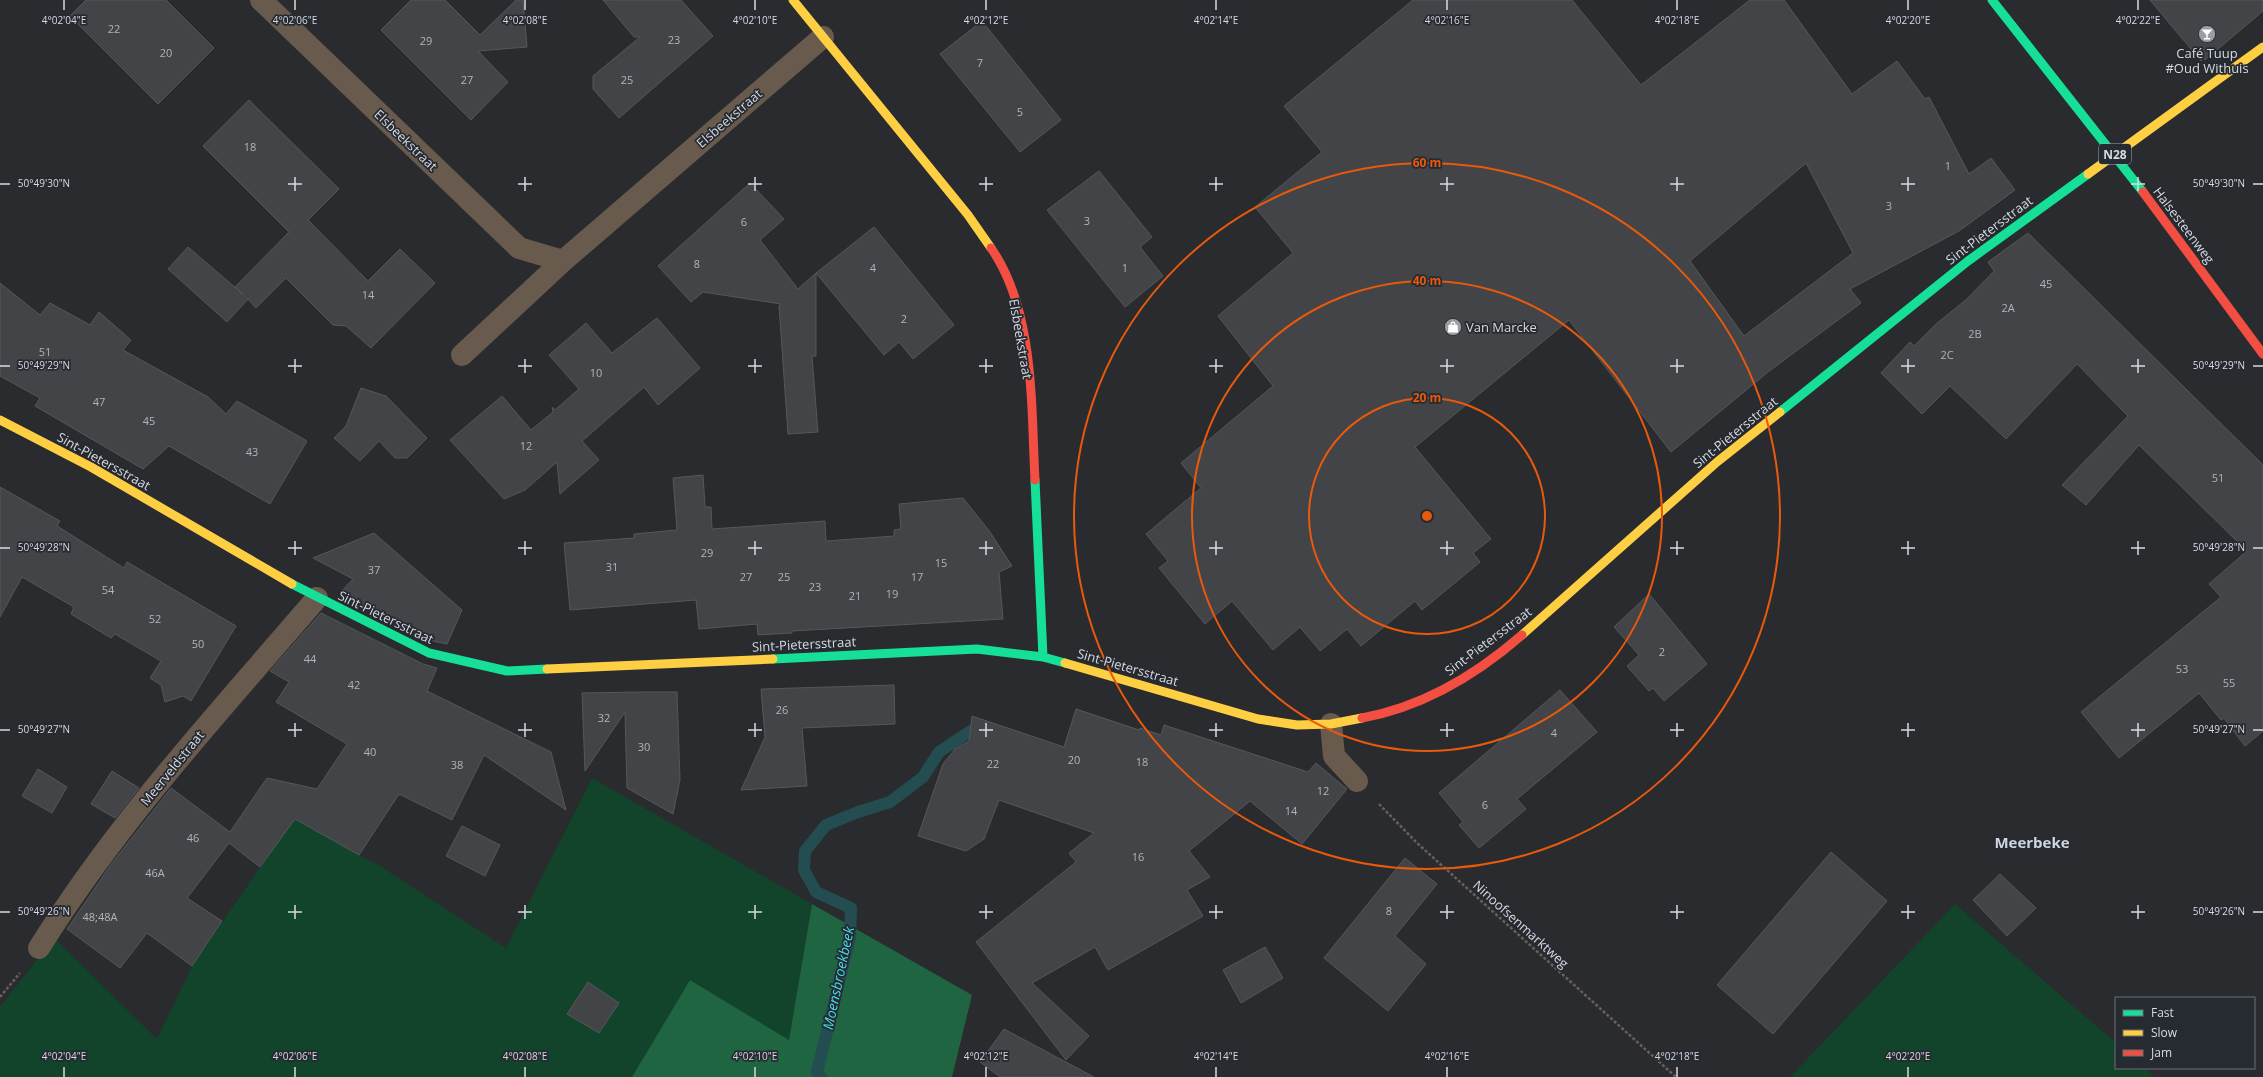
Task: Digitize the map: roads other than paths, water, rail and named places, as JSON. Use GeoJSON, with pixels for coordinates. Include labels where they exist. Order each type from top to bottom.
{"type":"FeatureCollection","features":[{"type":"Feature","properties":{"kind":"street","name":"Elsbeekstraat"},"geometry":{"type":"LineString","coordinates":[[262,0],[519,248],[562,261]]}},
{"type":"Feature","properties":{"kind":"street","name":"Elsbeekstraat"},"geometry":{"type":"LineString","coordinates":[[793,0],[968,215],[995,254],[1017,302],[1030,378],[1043,657]]}},
{"type":"Feature","properties":{"kind":"street","name":"Halsesteenweg"},"geometry":{"type":"LineString","coordinates":[[1992,0],[2115,154],[2263,354]]}},
{"type":"Feature","properties":{"kind":"street","name":"Elsbeekstraat"},"geometry":{"type":"LineString","coordinates":[[462,356],[562,261],[824,37]]}},
{"type":"Feature","properties":{"kind":"street","name":"Sint-Pietersstraat"},"geometry":{"type":"LineString","coordinates":[[0,420],[91,467],[271,574],[317,598],[429,653],[507,671],[976,649],[1043,657],[1258,719],[1297,725],[1331,724],[1389,713],[1444,690],[1481,666],[1518,638],[1717,462],[1968,261],[2263,47]]}},
{"type":"Feature","properties":{"kind":"street","name":"Meerveldstraat"},"geometry":{"type":"LineString","coordinates":[[39,948],[101,856],[186,750],[317,598]]}},
{"type":"Feature","properties":{"kind":"street"},"geometry":{"type":"LineString","coordinates":[[1331,724],[1334,756],[1356,780]]}},
{"type":"Feature","properties":{"kind":"waterway","name":"Moensbroekbeek"},"geometry":{"type":"LineString","coordinates":[[821,1077],[817,1072],[850,938],[851,908],[816,892],[804,870],[805,851],[826,825],[858,812],[890,802],[923,777],[939,752],[972,730]]}},
{"type":"Feature","properties":{"kind":"place","name":"Café Tuup #Oud Withuis"},"geometry":{"type":"Point","coordinates":[2207,34]}},
{"type":"Feature","properties":{"kind":"place","name":"Van Marcke"},"geometry":{"type":"Point","coordinates":[1453,327]}},
{"type":"Feature","properties":{"kind":"district","name":"Meerbeke"},"geometry":{"type":"Point","coordinates":[2032,842]}}]}
